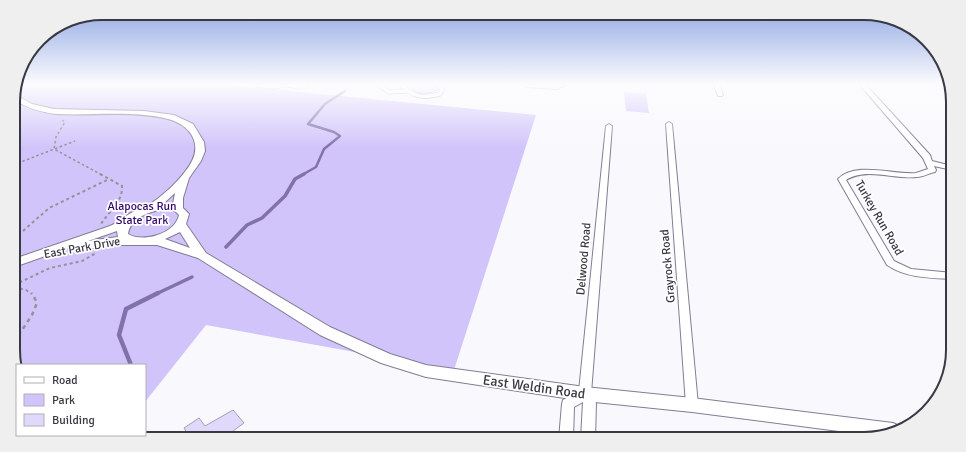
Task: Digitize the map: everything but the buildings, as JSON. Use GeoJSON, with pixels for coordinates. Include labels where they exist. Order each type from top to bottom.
{"type":"FeatureCollection","features":[{"type":"Feature","properties":{"kind":"street"},"geometry":{"type":"LineString","coordinates":[[31,106],[44,110],[62,112],[147,113],[161,115],[182,122],[197,134],[200,150],[196,162],[186,176],[149,209]]}},
{"type":"Feature","properties":{"kind":"street"},"geometry":{"type":"LineString","coordinates":[[883,106],[928,157],[930,163],[946,167]]}},
{"type":"Feature","properties":{"kind":"street","name":"Grayrock Road"},"geometry":{"type":"LineString","coordinates":[[669,124],[692,405]]}},
{"type":"Feature","properties":{"kind":"street","name":"Delwood Road"},"geometry":{"type":"LineString","coordinates":[[588,432],[590,403],[585,394],[609,126]]}},
{"type":"Feature","properties":{"kind":"street","name":"Turkey Run Road"},"geometry":{"type":"LineString","coordinates":[[930,163],[932,170],[917,175],[862,174],[850,175],[842,179],[890,263],[896,268],[905,272],[946,275]]}},
{"type":"Feature","properties":{"kind":"street"},"geometry":{"type":"LineString","coordinates":[[178,208],[178,198],[186,176]]}},
{"type":"Feature","properties":{"kind":"street"},"geometry":{"type":"LineString","coordinates":[[149,209],[162,206],[178,208],[184,214],[181,224],[170,233],[151,240]]}},
{"type":"Feature","properties":{"kind":"street","name":"East Park Drive"},"geometry":{"type":"LineString","coordinates":[[20,261],[99,238],[134,216],[149,209]]}},
{"type":"Feature","properties":{"kind":"street"},"geometry":{"type":"LineString","coordinates":[[125,223],[122,228],[122,233],[124,237],[130,240]]}},
{"type":"Feature","properties":{"kind":"street","name":"East Weldin Road"},"geometry":{"type":"LineString","coordinates":[[181,224],[188,237],[203,256]]}},
{"type":"Feature","properties":{"kind":"street","name":"East Park Drive"},"geometry":{"type":"LineString","coordinates":[[99,238],[151,240]]}},
{"type":"Feature","properties":{"kind":"street","name":"East Weldin Road"},"geometry":{"type":"LineString","coordinates":[[151,240],[203,256],[325,330],[386,360],[444,374],[585,394],[692,405],[882,430]]}},
{"type":"Feature","properties":{"kind":"street"},"geometry":{"type":"LineString","coordinates":[[566,432],[568,404],[585,394]]}},
{"type":"Feature","properties":{"kind":"path"},"geometry":{"type":"LineString","coordinates":[[54,148],[53,143],[55,138],[65,122],[60,118]]}},
{"type":"Feature","properties":{"kind":"path"},"geometry":{"type":"LineString","coordinates":[[20,162],[54,148],[75,142]]}},
{"type":"Feature","properties":{"kind":"path"},"geometry":{"type":"LineString","coordinates":[[20,283],[50,268],[82,261],[91,257],[99,248],[99,238],[103,219],[114,207],[123,191],[122,186],[54,148]]}},
{"type":"Feature","properties":{"kind":"path"},"geometry":{"type":"LineString","coordinates":[[20,234],[49,208],[109,179]]}},
{"type":"Feature","properties":{"kind":"path"},"geometry":{"type":"LineString","coordinates":[[20,288],[32,293],[37,303],[32,315],[20,333]]}},
{"type":"Feature","properties":{"kind":"green space","name":"Alapocas Run State Park"},"geometry":{"type":"Polygon","coordinates":[[[20,106],[445,106],[536,115],[454,370],[206,325],[146,401],[146,364],[22,364],[20,350],[20,106]]]}},
{"type":"Feature","properties":{"kind":"green space"},"geometry":{"type":"Polygon","coordinates":[[[625,106],[648,106],[649,113],[626,111],[625,106]]]}},
{"type":"Feature","properties":{"kind":"waterway"},"geometry":{"type":"LineString","coordinates":[[302,175],[316,167],[324,149],[340,136],[334,132],[308,124],[323,106]]}},
{"type":"Feature","properties":{"kind":"waterway"},"geometry":{"type":"LineString","coordinates":[[226,247],[247,225],[262,218],[285,196],[295,179],[304,174]]}},
{"type":"Feature","properties":{"kind":"waterway"},"geometry":{"type":"LineString","coordinates":[[156,294],[192,277]]}},
{"type":"Feature","properties":{"kind":"waterway"},"geometry":{"type":"LineString","coordinates":[[131,364],[119,335],[126,309],[156,294]]}}]}
